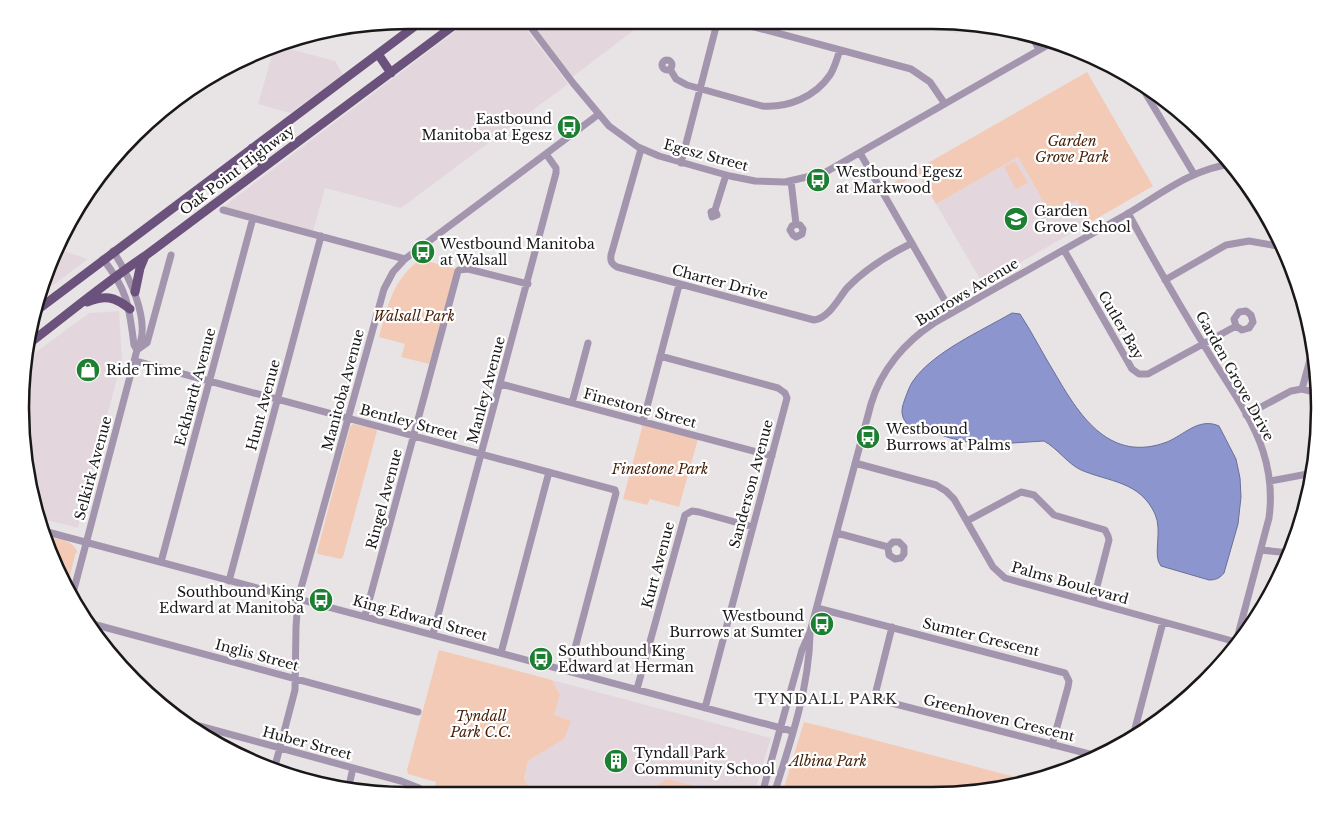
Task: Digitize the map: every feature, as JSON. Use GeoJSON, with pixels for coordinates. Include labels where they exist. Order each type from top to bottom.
{"type":"FeatureCollection","features":[{"type":"Feature","properties":{"kind":"main road","name":"Oak Point Highway"},"geometry":{"type":"LineString","coordinates":[[44,304],[411,29]]}},
{"type":"Feature","properties":{"kind":"main road","name":"Oak Point Highway"},"geometry":{"type":"LineString","coordinates":[[35,339],[115,276],[146,256],[448,29]]}},
{"type":"Feature","properties":{"kind":"main road"},"geometry":{"type":"LineString","coordinates":[[378,54],[391,72]]}},
{"type":"Feature","properties":{"kind":"main road"},"geometry":{"type":"LineString","coordinates":[[252,148],[264,167]]}},
{"type":"Feature","properties":{"kind":"main road"},"geometry":{"type":"LineString","coordinates":[[135,292],[140,268],[146,256]]}},
{"type":"Feature","properties":{"kind":"main road"},"geometry":{"type":"LineString","coordinates":[[78,307],[88,301],[107,298],[116,299],[130,308]]}},
{"type":"Feature","properties":{"kind":"street","name":"Egesz Street"},"geometry":{"type":"LineString","coordinates":[[532,29],[609,126],[641,149],[680,163],[755,181],[791,181],[824,173],[1046,47]]}},
{"type":"Feature","properties":{"kind":"street"},"geometry":{"type":"LineString","coordinates":[[680,163],[715,29]]}},
{"type":"Feature","properties":{"kind":"street"},"geometry":{"type":"LineString","coordinates":[[762,29],[911,69],[930,82],[946,104]]}},
{"type":"Feature","properties":{"kind":"street"},"geometry":{"type":"LineString","coordinates":[[1037,44],[1040,50]]}},
{"type":"Feature","properties":{"kind":"street"},"geometry":{"type":"LineString","coordinates":[[670,69],[680,82],[700,90],[771,107],[791,104],[810,94],[830,75],[840,50]]}},
{"type":"Feature","properties":{"kind":"street"},"geometry":{"type":"LineString","coordinates":[[1147,96],[1194,174]]}},
{"type":"Feature","properties":{"kind":"street","name":"Manitoba Avenue"},"geometry":{"type":"LineString","coordinates":[[276,763],[296,679],[298,599],[384,289],[393,272],[405,259],[599,114]]}},
{"type":"Feature","properties":{"kind":"street","name":"Charter Drive"},"geometry":{"type":"LineString","coordinates":[[641,149],[610,260],[618,267],[679,285],[818,320],[824,318],[859,276],[884,257],[912,243]]}},
{"type":"Feature","properties":{"kind":"street"},"geometry":{"type":"LineString","coordinates":[[860,153],[952,313]]}},
{"type":"Feature","properties":{"kind":"street","name":"Manley Avenue"},"geometry":{"type":"LineString","coordinates":[[433,634],[528,284],[556,173],[556,168],[546,154]]}},
{"type":"Feature","properties":{"kind":"street","name":"Burrows Avenue"},"geometry":{"type":"LineString","coordinates":[[764,787],[802,650],[817,608],[873,396],[891,363],[912,340],[952,313],[1194,174],[1224,166]]}},
{"type":"Feature","properties":{"kind":"street"},"geometry":{"type":"LineString","coordinates":[[715,210],[726,175]]}},
{"type":"Feature","properties":{"kind":"street"},"geometry":{"type":"LineString","coordinates":[[791,181],[796,224]]}},
{"type":"Feature","properties":{"kind":"street"},"geometry":{"type":"LineString","coordinates":[[223,210],[405,259]]}},
{"type":"Feature","properties":{"kind":"street","name":"Garden Grove Drive"},"geometry":{"type":"LineString","coordinates":[[1128,213],[1165,280],[1246,415],[1262,449],[1270,481],[1270,508],[1261,550],[1239,630]]}},
{"type":"Feature","properties":{"kind":"street","name":"Eckhardt Avenue"},"geometry":{"type":"LineString","coordinates":[[161,562],[253,218]]}},
{"type":"Feature","properties":{"kind":"street","name":"Hunt Avenue"},"geometry":{"type":"LineString","coordinates":[[229,581],[321,236]]}},
{"type":"Feature","properties":{"kind":"street"},"geometry":{"type":"LineString","coordinates":[[1165,280],[1226,245],[1250,241],[1274,245]]}},
{"type":"Feature","properties":{"kind":"street","name":"Cutler Bay"},"geometry":{"type":"LineString","coordinates":[[1064,250],[1132,369],[1136,372],[1143,375],[1148,374],[1236,326]]}},
{"type":"Feature","properties":{"kind":"street","name":"Selkirk Avenue"},"geometry":{"type":"LineString","coordinates":[[74,588],[137,350],[140,345],[142,330],[135,292],[125,269],[113,251]]}},
{"type":"Feature","properties":{"kind":"street","name":"Selkirk Avenue"},"geometry":{"type":"LineString","coordinates":[[137,350],[148,343],[171,255]]}},
{"type":"Feature","properties":{"kind":"street","name":"Selkirk Avenue"},"geometry":{"type":"LineString","coordinates":[[102,259],[115,276],[130,308],[134,345],[137,350]]}},
{"type":"Feature","properties":{"kind":"street","name":"Ringel Avenue"},"geometry":{"type":"LineString","coordinates":[[365,616],[458,271],[468,269],[528,284]]}},
{"type":"Feature","properties":{"kind":"street"},"geometry":{"type":"LineString","coordinates":[[643,422],[679,285]]}},
{"type":"Feature","properties":{"kind":"street"},"geometry":{"type":"LineString","coordinates":[[139,309],[147,316],[156,311]]}},
{"type":"Feature","properties":{"kind":"street"},"geometry":{"type":"LineString","coordinates":[[572,403],[588,343]]}},
{"type":"Feature","properties":{"kind":"street","name":"Sanderson Avenue"},"geometry":{"type":"LineString","coordinates":[[660,356],[782,390],[787,398],[705,708]]}},
{"type":"Feature","properties":{"kind":"street","name":"Bentley Street"},"geometry":{"type":"LineString","coordinates":[[135,361],[615,490],[616,493],[569,671]]}},
{"type":"Feature","properties":{"kind":"street"},"geometry":{"type":"LineString","coordinates":[[1302,389],[1309,365]]}},
{"type":"Feature","properties":{"kind":"street","name":"Finestone Street"},"geometry":{"type":"LineString","coordinates":[[501,384],[772,456]]}},
{"type":"Feature","properties":{"kind":"street"},"geometry":{"type":"LineString","coordinates":[[1246,415],[1285,393],[1302,389],[1310,391]]}},
{"type":"Feature","properties":{"kind":"street","name":"Palms Boulevard"},"geometry":{"type":"LineString","coordinates":[[855,463],[941,488],[954,499],[993,567],[1005,578],[1232,641]]}},
{"type":"Feature","properties":{"kind":"street"},"geometry":{"type":"LineString","coordinates":[[502,653],[549,472]]}},
{"type":"Feature","properties":{"kind":"street"},"geometry":{"type":"LineString","coordinates":[[1270,481],[1305,474]]}},
{"type":"Feature","properties":{"kind":"street"},"geometry":{"type":"LineString","coordinates":[[967,521],[1021,492],[1034,495],[1054,515],[1105,530],[1109,540],[1092,602]]}},
{"type":"Feature","properties":{"kind":"street","name":"Kurt Avenue"},"geometry":{"type":"LineString","coordinates":[[637,690],[686,515],[692,511],[699,512],[753,527]]}},
{"type":"Feature","properties":{"kind":"street","name":"King Edward Street"},"geometry":{"type":"LineString","coordinates":[[50,533],[792,731]]}},
{"type":"Feature","properties":{"kind":"street"},"geometry":{"type":"LineString","coordinates":[[837,533],[888,547]]}},
{"type":"Feature","properties":{"kind":"street"},"geometry":{"type":"LineString","coordinates":[[1261,550],[1282,552]]}},
{"type":"Feature","properties":{"kind":"street","name":"Sumter Crescent"},"geometry":{"type":"LineString","coordinates":[[817,608],[1065,673],[1068,687],[1052,745]]}},
{"type":"Feature","properties":{"kind":"street"},"geometry":{"type":"LineString","coordinates":[[1135,728],[1163,622]]}},
{"type":"Feature","properties":{"kind":"street","name":"Inglis Street"},"geometry":{"type":"LineString","coordinates":[[97,625],[418,712]]}},
{"type":"Feature","properties":{"kind":"street","name":"Greenhoven Crescent"},"geometry":{"type":"LineString","coordinates":[[892,627],[876,691],[880,700],[1087,754]]}},
{"type":"Feature","properties":{"kind":"street","name":"Burrows Avenue"},"geometry":{"type":"LineString","coordinates":[[776,787],[792,731],[810,652],[810,632]]}},
{"type":"Feature","properties":{"kind":"street","name":"Huber Street"},"geometry":{"type":"LineString","coordinates":[[204,727],[417,787]]}},
{"type":"Feature","properties":{"kind":"street"},"geometry":{"type":"LineString","coordinates":[[350,783],[353,768]]}},
{"type":"Feature","properties":{"kind":"shaded area"},"geometry":{"type":"Polygon","coordinates":[[[458,29],[526,29],[568,84],[401,208],[325,188],[313,232],[223,207],[458,29]]]}},
{"type":"Feature","properties":{"kind":"shaded area"},"geometry":{"type":"Polygon","coordinates":[[[534,29],[635,29],[571,78],[534,29]]]}},
{"type":"Feature","properties":{"kind":"shaded area"},"geometry":{"type":"Polygon","coordinates":[[[941,29],[959,30],[958,34],[941,29]]]}},
{"type":"Feature","properties":{"kind":"shaded area"},"geometry":{"type":"Polygon","coordinates":[[[286,49],[335,61],[343,75],[290,113],[258,104],[272,54],[286,49]]]}},
{"type":"Feature","properties":{"kind":"shaded area","name":"Garden Grove School"},"geometry":{"type":"Polygon","coordinates":[[[1018,157],[1051,215],[1077,200],[1089,223],[983,284],[936,204],[1018,157]]]}},
{"type":"Feature","properties":{"kind":"shaded area"},"geometry":{"type":"Polygon","coordinates":[[[63,251],[88,259],[48,288],[63,251]]]}},
{"type":"Feature","properties":{"kind":"shaded area"},"geometry":{"type":"Polygon","coordinates":[[[119,311],[122,359],[78,528],[46,520],[32,458],[29,408],[30,383],[33,355],[89,313],[119,311]]]}},
{"type":"Feature","properties":{"kind":"shaded area"},"geometry":{"type":"Polygon","coordinates":[[[552,680],[771,738],[756,787],[701,787],[666,779],[655,787],[529,787],[524,779],[528,761],[564,739],[570,721],[554,715],[560,695],[552,680]]]}},
{"type":"Feature","properties":{"kind":"green space","name":"Garden Grove Park"},"geometry":{"type":"Polygon","coordinates":[[[1087,72],[1153,186],[1089,223],[1077,200],[1051,215],[1018,157],[936,204],[918,174],[886,192],[884,188],[1087,72]]]}},
{"type":"Feature","properties":{"kind":"green space"},"geometry":{"type":"Polygon","coordinates":[[[1015,161],[1028,183],[1016,189],[1004,167],[1015,161]]]}},
{"type":"Feature","properties":{"kind":"green space","name":"Walsall Park"},"geometry":{"type":"Polygon","coordinates":[[[420,259],[456,269],[429,364],[401,357],[405,344],[379,337],[392,294],[410,268],[420,259]]]}},
{"type":"Feature","properties":{"kind":"green space"},"geometry":{"type":"Polygon","coordinates":[[[353,424],[377,431],[341,559],[318,554],[317,552],[350,427],[353,424]]]}},
{"type":"Feature","properties":{"kind":"green space","name":"Finestone Park"},"geometry":{"type":"Polygon","coordinates":[[[643,424],[698,439],[679,507],[650,499],[647,505],[623,499],[643,424]]]}},
{"type":"Feature","properties":{"kind":"green space"},"geometry":{"type":"Polygon","coordinates":[[[52,538],[64,540],[73,545],[78,554],[76,552],[69,578],[52,538]]]}},
{"type":"Feature","properties":{"kind":"green space","name":"Tyndall Park C.C."},"geometry":{"type":"Polygon","coordinates":[[[439,650],[552,680],[560,695],[554,715],[571,721],[564,739],[528,761],[524,779],[529,787],[435,787],[436,782],[408,774],[407,770],[439,650]]]}},
{"type":"Feature","properties":{"kind":"green space","name":"Albina Park"},"geometry":{"type":"Polygon","coordinates":[[[804,722],[1016,777],[982,784],[957,786],[784,787],[804,722]]]}},
{"type":"Feature","properties":{"kind":"green space"},"geometry":{"type":"Polygon","coordinates":[[[666,779],[701,787],[655,787],[666,779]]]}},
{"type":"Feature","properties":{"kind":"water"},"geometry":{"type":"Polygon","coordinates":[[[1012,313],[1020,314],[1076,407],[1100,433],[1114,441],[1130,446],[1147,447],[1167,442],[1198,425],[1212,424],[1219,426],[1236,459],[1241,497],[1238,524],[1224,573],[1221,576],[1209,580],[1161,566],[1157,556],[1157,521],[1149,503],[1141,495],[1123,484],[1081,470],[1044,441],[981,445],[950,438],[907,424],[902,414],[903,404],[911,384],[922,370],[945,351],[1012,313]]]}},
{"type":"Feature","properties":{"kind":"place","name":"Eastbound Manitoba at Egesz"},"geometry":{"type":"Point","coordinates":[569,127]}},
{"type":"Feature","properties":{"kind":"place","name":"Westbound Egesz at Markwood"},"geometry":{"type":"Point","coordinates":[818,180]}},
{"type":"Feature","properties":{"kind":"place","name":"Garden Grove School"},"geometry":{"type":"Point","coordinates":[1016,219]}},
{"type":"Feature","properties":{"kind":"place","name":"Westbound Manitoba at Walsall"},"geometry":{"type":"Point","coordinates":[423,252]}},
{"type":"Feature","properties":{"kind":"place","name":"Ride Time"},"geometry":{"type":"Point","coordinates":[88,370]}},
{"type":"Feature","properties":{"kind":"place","name":"Westbound Burrows at Palms"},"geometry":{"type":"Point","coordinates":[868,437]}},
{"type":"Feature","properties":{"kind":"place","name":"Southbound King Edward at Manitoba"},"geometry":{"type":"Point","coordinates":[321,600]}},
{"type":"Feature","properties":{"kind":"place","name":"Westbound Burrows at Sumter"},"geometry":{"type":"Point","coordinates":[822,624]}},
{"type":"Feature","properties":{"kind":"place","name":"Southbound King Edward at Herman"},"geometry":{"type":"Point","coordinates":[541,659]}},
{"type":"Feature","properties":{"kind":"place","name":"Tyndall Park Community School"},"geometry":{"type":"Point","coordinates":[616,761]}},
{"type":"Feature","properties":{"kind":"district","name":"TYNDALL PARK"},"geometry":{"type":"Point","coordinates":[826,698]}}]}
